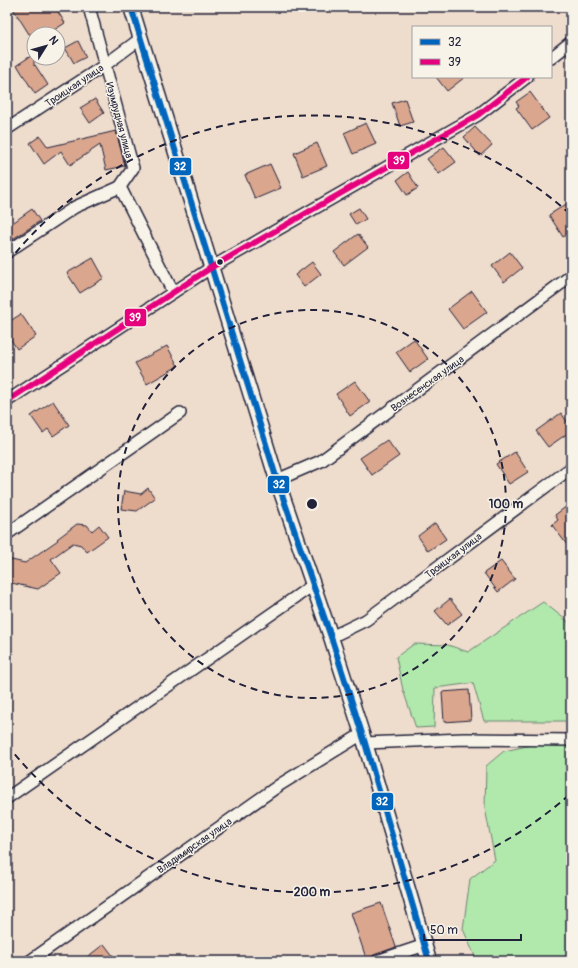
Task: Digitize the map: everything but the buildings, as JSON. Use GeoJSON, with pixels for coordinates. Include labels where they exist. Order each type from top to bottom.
{"type":"FeatureCollection","features":[{"type":"Feature","properties":{"kind":"street","name":"Изумрудная улица"},"geometry":{"type":"LineString","coordinates":[[89,7],[133,168],[120,187]]}},
{"type":"Feature","properties":{"kind":"street"},"geometry":{"type":"LineString","coordinates":[[133,8],[140,39],[277,480],[331,637],[363,738],[429,961]]}},
{"type":"Feature","properties":{"kind":"street","name":"Троицкая улица"},"geometry":{"type":"LineString","coordinates":[[7,129],[104,65],[140,39]]}},
{"type":"Feature","properties":{"kind":"street"},"geometry":{"type":"LineString","coordinates":[[552,57],[571,42]]}},
{"type":"Feature","properties":{"kind":"street"},"geometry":{"type":"LineString","coordinates":[[7,401],[212,267],[478,115],[526,78]]}},
{"type":"Feature","properties":{"kind":"street"},"geometry":{"type":"LineString","coordinates":[[7,252],[75,207],[120,187],[173,292]]}},
{"type":"Feature","properties":{"kind":"street","name":"Вознесенская улица"},"geometry":{"type":"LineString","coordinates":[[277,480],[321,461],[571,276]]}},
{"type":"Feature","properties":{"kind":"street"},"geometry":{"type":"LineString","coordinates":[[7,534],[180,413]]}},
{"type":"Feature","properties":{"kind":"street","name":"Троицкая улица"},"geometry":{"type":"LineString","coordinates":[[331,637],[366,620],[571,468]]}},
{"type":"Feature","properties":{"kind":"street"},"geometry":{"type":"LineString","coordinates":[[7,798],[313,585]]}},
{"type":"Feature","properties":{"kind":"street"},"geometry":{"type":"LineString","coordinates":[[363,738],[571,740]]}},
{"type":"Feature","properties":{"kind":"street","name":"Владимирская улица"},"geometry":{"type":"LineString","coordinates":[[30,961],[281,784],[363,738]]}},
{"type":"Feature","properties":{"kind":"street"},"geometry":{"type":"LineString","coordinates":[[377,961],[425,945]]}},
{"type":"Feature","properties":{"kind":"green space"},"geometry":{"type":"Polygon","coordinates":[[[543,602],[571,624],[571,721],[484,721],[473,683],[435,688],[434,727],[416,728],[403,690],[396,657],[414,644],[448,645],[468,652],[543,602]]]}},
{"type":"Feature","properties":{"kind":"green space"},"geometry":{"type":"Polygon","coordinates":[[[550,737],[571,743],[571,961],[477,961],[463,929],[470,879],[495,860],[485,808],[486,766],[504,751],[532,745],[550,737]]]}},
{"type":"Feature","properties":{"kind":"transit line","name":"32"},"geometry":{"type":"LineString","coordinates":[[131,7],[277,480],[331,637],[365,743],[429,961]]}},
{"type":"Feature","properties":{"kind":"transit line","name":"39"},"geometry":{"type":"LineString","coordinates":[[7,401],[212,267],[478,115],[526,78]]}}]}
